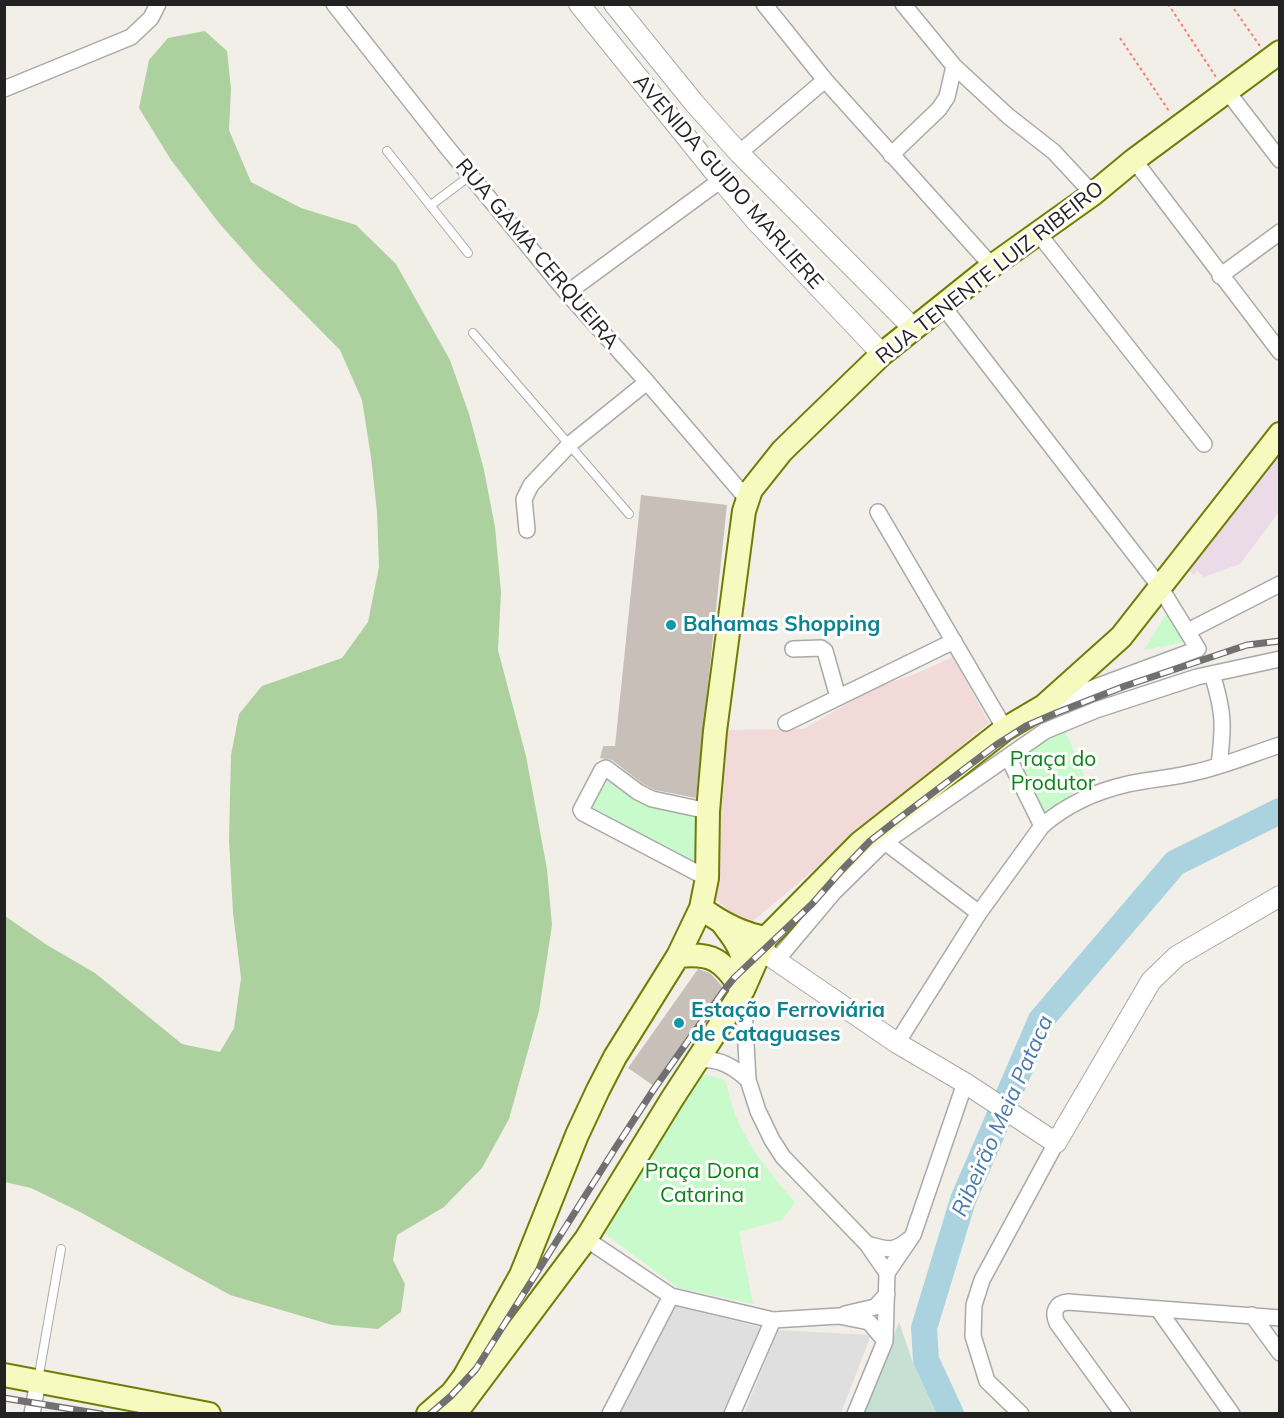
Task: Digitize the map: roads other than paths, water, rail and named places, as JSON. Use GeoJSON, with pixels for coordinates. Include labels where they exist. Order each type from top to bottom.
{"type":"FeatureCollection","features":[{"type":"Feature","properties":{"kind":"main road","name":"RUA TENENTE LUIZ RIBEIRO"},"geometry":{"type":"LineString","coordinates":[[428,1413],[452,1393],[464,1377],[521,1275],[577,1135],[602,1082],[678,956],[701,908],[708,878],[708,811],[715,730],[747,499],[751,490],[782,451],[882,354],[992,266],[1093,194],[1134,160],[1274,56]]}},
{"type":"Feature","properties":{"kind":"main road"},"geometry":{"type":"LineString","coordinates":[[455,1413],[586,1239],[641,1147],[768,951],[860,843],[1005,729],[1044,706],[1121,637],[1280,434]]}},
{"type":"Feature","properties":{"kind":"main road"},"geometry":{"type":"LineString","coordinates":[[701,908],[723,924],[755,936],[768,951]]}},
{"type":"Feature","properties":{"kind":"main road"},"geometry":{"type":"LineString","coordinates":[[723,924],[738,944],[743,957],[743,990]]}},
{"type":"Feature","properties":{"kind":"main road"},"geometry":{"type":"LineString","coordinates":[[678,956],[697,954],[713,958],[724,966],[743,990]]}},
{"type":"Feature","properties":{"kind":"main road"},"geometry":{"type":"LineString","coordinates":[[4,1375],[209,1413]]}},
{"type":"Feature","properties":{"kind":"street"},"geometry":{"type":"LineString","coordinates":[[4,89],[131,37],[151,18],[158,4]]}},
{"type":"Feature","properties":{"kind":"street","name":"RUA GAMA CERQUEIRA"},"geometry":{"type":"LineString","coordinates":[[334,4],[567,293],[747,499]]}},
{"type":"Feature","properties":{"kind":"street","name":"AVENIDA GUIDO MARLIERE"},"geometry":{"type":"LineString","coordinates":[[579,4],[721,180],[882,354]]}},
{"type":"Feature","properties":{"kind":"street","name":"AVENIDA GUIDO MARLIERE"},"geometry":{"type":"LineString","coordinates":[[614,4],[695,104],[739,153],[914,329]]}},
{"type":"Feature","properties":{"kind":"street"},"geometry":{"type":"LineString","coordinates":[[765,4],[825,80],[992,266]]}},
{"type":"Feature","properties":{"kind":"street"},"geometry":{"type":"LineString","coordinates":[[903,4],[954,66],[1008,116],[1054,152],[1093,194]]}},
{"type":"Feature","properties":{"kind":"street"},"geometry":{"type":"LineString","coordinates":[[891,155],[939,109],[947,97],[954,66]]}},
{"type":"Feature","properties":{"kind":"street"},"geometry":{"type":"LineString","coordinates":[[739,153],[825,80]]}},
{"type":"Feature","properties":{"kind":"street"},"geometry":{"type":"LineString","coordinates":[[1227,91],[1280,160]]}},
{"type":"Feature","properties":{"kind":"street"},"geometry":{"type":"LineString","coordinates":[[1134,160],[1280,352]]}},
{"type":"Feature","properties":{"kind":"street"},"geometry":{"type":"LineString","coordinates":[[567,293],[721,180]]}},
{"type":"Feature","properties":{"kind":"street"},"geometry":{"type":"LineString","coordinates":[[1220,276],[1280,232]]}},
{"type":"Feature","properties":{"kind":"street"},"geometry":{"type":"LineString","coordinates":[[1038,233],[1204,444]]}},
{"type":"Feature","properties":{"kind":"street"},"geometry":{"type":"LineString","coordinates":[[942,305],[1160,587],[1198,650],[1044,706]]}},
{"type":"Feature","properties":{"kind":"street"},"geometry":{"type":"LineString","coordinates":[[527,530],[524,499],[527,490],[570,444],[647,382]]}},
{"type":"Feature","properties":{"kind":"street"},"geometry":{"type":"LineString","coordinates":[[878,512],[1005,729]]}},
{"type":"Feature","properties":{"kind":"street"},"geometry":{"type":"LineString","coordinates":[[1188,631],[1280,584]]}},
{"type":"Feature","properties":{"kind":"street"},"geometry":{"type":"LineString","coordinates":[[786,723],[954,641]]}},
{"type":"Feature","properties":{"kind":"street"},"geometry":{"type":"LineString","coordinates":[[793,649],[821,648],[825,651],[838,697]]}},
{"type":"Feature","properties":{"kind":"street"},"geometry":{"type":"LineString","coordinates":[[1056,1143],[966,1083],[897,1043],[768,951],[834,892],[885,842],[1045,731],[1096,710],[1197,677],[1280,659]]}},
{"type":"Feature","properties":{"kind":"street"},"geometry":{"type":"LineString","coordinates":[[1212,674],[1221,705],[1224,728],[1219,765]]}},
{"type":"Feature","properties":{"kind":"street"},"geometry":{"type":"LineString","coordinates":[[897,1043],[979,913],[1042,826],[1051,818],[1108,789],[1197,772],[1280,745]]}},
{"type":"Feature","properties":{"kind":"street"},"geometry":{"type":"LineString","coordinates":[[1008,757],[1042,826]]}},
{"type":"Feature","properties":{"kind":"street"},"geometry":{"type":"LineString","coordinates":[[708,811],[652,799],[638,792],[606,768],[602,770],[581,810],[708,878]]}},
{"type":"Feature","properties":{"kind":"street"},"geometry":{"type":"LineString","coordinates":[[885,842],[979,913]]}},
{"type":"Feature","properties":{"kind":"street"},"geometry":{"type":"LineString","coordinates":[[1021,1413],[987,1381],[974,1336],[974,1305],[982,1280],[1078,1102],[1151,981],[1176,956],[1280,896]]}},
{"type":"Feature","properties":{"kind":"street"},"geometry":{"type":"LineString","coordinates":[[743,990],[748,1080],[771,1140],[783,1157],[867,1244],[886,1274],[885,1341],[855,1413]]}},
{"type":"Feature","properties":{"kind":"street"},"geometry":{"type":"LineString","coordinates":[[697,1061],[706,1059],[734,1066],[748,1080]]}},
{"type":"Feature","properties":{"kind":"street"},"geometry":{"type":"LineString","coordinates":[[886,1274],[913,1235],[966,1083]]}},
{"type":"Feature","properties":{"kind":"street"},"geometry":{"type":"LineString","coordinates":[[867,1244],[893,1250],[913,1235]]}},
{"type":"Feature","properties":{"kind":"street"},"geometry":{"type":"LineString","coordinates":[[586,1239],[671,1296],[773,1320],[839,1316],[875,1307],[887,1294]]}},
{"type":"Feature","properties":{"kind":"street"},"geometry":{"type":"LineString","coordinates":[[610,1413],[671,1296]]}},
{"type":"Feature","properties":{"kind":"street"},"geometry":{"type":"LineString","coordinates":[[1123,1413],[1057,1323],[1054,1317],[1055,1309],[1062,1303],[1280,1318]]}},
{"type":"Feature","properties":{"kind":"street"},"geometry":{"type":"LineString","coordinates":[[1158,1309],[1232,1413]]}},
{"type":"Feature","properties":{"kind":"street"},"geometry":{"type":"LineString","coordinates":[[1252,1315],[1280,1353]]}},
{"type":"Feature","properties":{"kind":"street"},"geometry":{"type":"LineString","coordinates":[[839,1316],[869,1322],[885,1341]]}},
{"type":"Feature","properties":{"kind":"street"},"geometry":{"type":"LineString","coordinates":[[732,1413],[773,1320]]}},
{"type":"Feature","properties":{"kind":"street"},"geometry":{"type":"LineString","coordinates":[[32,1413],[38,1381]]}},
{"type":"Feature","properties":{"kind":"lane"},"geometry":{"type":"LineString","coordinates":[[387,152],[468,253]]}},
{"type":"Feature","properties":{"kind":"lane"},"geometry":{"type":"LineString","coordinates":[[431,205],[471,175]]}},
{"type":"Feature","properties":{"kind":"lane"},"geometry":{"type":"LineString","coordinates":[[474,333],[629,514]]}},
{"type":"Feature","properties":{"kind":"lane"},"geometry":{"type":"LineString","coordinates":[[38,1381],[61,1249]]}},
{"type":"Feature","properties":{"kind":"waterway","name":"Ribeirão Meia Pataca"},"geometry":{"type":"LineString","coordinates":[[951,1414],[926,1360],[924,1328],[963,1200],[1041,1020],[1175,863],[1280,811]]}},
{"type":"Feature","properties":{"kind":"railway"},"geometry":{"type":"LineString","coordinates":[[430,1414],[451,1396],[476,1369],[616,1147],[722,993],[734,978],[812,904],[870,841],[996,745],[1026,726],[1125,686],[1247,645],[1280,641]]}},
{"type":"Feature","properties":{"kind":"railway"},"geometry":{"type":"LineString","coordinates":[[4,1398],[101,1414]]}},
{"type":"Feature","properties":{"kind":"place","name":"Bahamas Shopping"},"geometry":{"type":"Point","coordinates":[671,625]}},
{"type":"Feature","properties":{"kind":"place","name":"Estação Ferroviária de Cataguases"},"geometry":{"type":"Point","coordinates":[679,1023]}},
{"type":"Feature","properties":{"kind":"park label","name":"Praça do Produtor"},"geometry":{"type":"Point","coordinates":[1053,772]}},
{"type":"Feature","properties":{"kind":"park label","name":"Praça Dona Catarina"},"geometry":{"type":"Point","coordinates":[702,1184]}}]}
